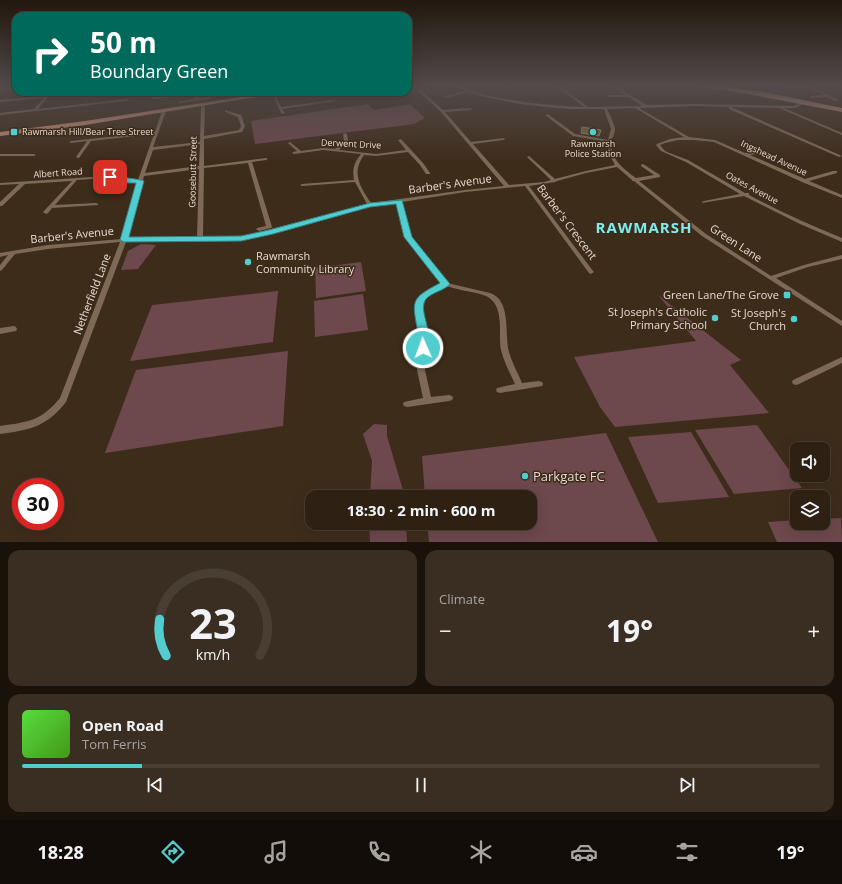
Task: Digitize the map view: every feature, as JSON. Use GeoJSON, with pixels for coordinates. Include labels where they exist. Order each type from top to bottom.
{"type":"FeatureCollection","features":[{"type":"Feature","properties":{"kind":"main road"},"geometry":{"type":"LineString","coordinates":[[0,134],[162,111]]}},
{"type":"Feature","properties":{"kind":"street"},"geometry":{"type":"LineString","coordinates":[[0,114],[24,111]]}},
{"type":"Feature","properties":{"kind":"street","name":"Netherfield Lane"},"geometry":{"type":"LineString","coordinates":[[0,430],[31,426],[53,413],[63,400],[124,240],[140,181],[164,111]]}},
{"type":"Feature","properties":{"kind":"street","name":"Goosebutt Street"},"geometry":{"type":"LineString","coordinates":[[200,240],[203,111]]}},
{"type":"Feature","properties":{"kind":"street"},"geometry":{"type":"LineString","coordinates":[[151,149],[241,131],[244,126],[240,116],[227,111]]}},
{"type":"Feature","properties":{"kind":"street"},"geometry":{"type":"LineString","coordinates":[[442,111],[508,187]]}},
{"type":"Feature","properties":{"kind":"street","name":"Green Lane"},"geometry":{"type":"LineString","coordinates":[[606,111],[613,129],[609,141],[609,152],[618,166],[704,235],[842,324]]}},
{"type":"Feature","properties":{"kind":"street"},"geometry":{"type":"LineString","coordinates":[[643,111],[688,138]]}},
{"type":"Feature","properties":{"kind":"street"},"geometry":{"type":"LineString","coordinates":[[737,111],[840,156]]}},
{"type":"Feature","properties":{"kind":"street"},"geometry":{"type":"LineString","coordinates":[[790,111],[842,134]]}},
{"type":"Feature","properties":{"kind":"street"},"geometry":{"type":"LineString","coordinates":[[547,115],[574,135],[609,141]]}},
{"type":"Feature","properties":{"kind":"street"},"geometry":{"type":"LineString","coordinates":[[71,142],[156,133]]}},
{"type":"Feature","properties":{"kind":"street"},"geometry":{"type":"LineString","coordinates":[[336,150],[346,141],[345,134]]}},
{"type":"Feature","properties":{"kind":"street","name":"Ingshead Avenue"},"geometry":{"type":"LineString","coordinates":[[658,145],[688,138],[698,138],[727,145],[842,197]]}},
{"type":"Feature","properties":{"kind":"street"},"geometry":{"type":"LineString","coordinates":[[470,143],[503,139]]}},
{"type":"Feature","properties":{"kind":"street"},"geometry":{"type":"LineString","coordinates":[[78,157],[90,140]]}},
{"type":"Feature","properties":{"kind":"street"},"geometry":{"type":"LineString","coordinates":[[400,140],[407,151],[424,166],[428,173]]}},
{"type":"Feature","properties":{"kind":"street"},"geometry":{"type":"LineString","coordinates":[[290,143],[300,152]]}},
{"type":"Feature","properties":{"kind":"street","name":"Oates Avenue"},"geometry":{"type":"LineString","coordinates":[[658,145],[660,149],[679,156],[747,194],[842,240]]}},
{"type":"Feature","properties":{"kind":"street","name":"Derwent Drive"},"geometry":{"type":"LineString","coordinates":[[294,153],[336,150],[376,155],[407,151]]}},
{"type":"Feature","properties":{"kind":"street"},"geometry":{"type":"LineString","coordinates":[[746,154],[762,152],[771,156]]}},
{"type":"Feature","properties":{"kind":"street"},"geometry":{"type":"LineString","coordinates":[[362,154],[354,166],[355,181],[370,205]]}},
{"type":"Feature","properties":{"kind":"street"},"geometry":{"type":"LineString","coordinates":[[0,155],[34,155]]}},
{"type":"Feature","properties":{"kind":"street"},"geometry":{"type":"LineString","coordinates":[[529,157],[555,181]]}},
{"type":"Feature","properties":{"kind":"street"},"geometry":{"type":"LineString","coordinates":[[142,175],[266,159]]}},
{"type":"Feature","properties":{"kind":"street"},"geometry":{"type":"LineString","coordinates":[[250,161],[269,227],[259,229]]}},
{"type":"Feature","properties":{"kind":"street"},"geometry":{"type":"LineString","coordinates":[[634,180],[658,176],[644,165]]}},
{"type":"Feature","properties":{"kind":"street","name":"Barber's Avenue"},"geometry":{"type":"LineString","coordinates":[[0,255],[48,247],[124,240],[241,239],[370,205],[465,191],[555,181],[586,172],[618,166]]}},
{"type":"Feature","properties":{"kind":"street"},"geometry":{"type":"LineString","coordinates":[[804,181],[835,172]]}},
{"type":"Feature","properties":{"kind":"street","name":"Albert Road"},"geometry":{"type":"LineString","coordinates":[[0,184],[110,177],[126,181],[140,181]]}},
{"type":"Feature","properties":{"kind":"street"},"geometry":{"type":"LineString","coordinates":[[46,212],[75,180]]}},
{"type":"Feature","properties":{"kind":"street"},"geometry":{"type":"LineString","coordinates":[[302,184],[355,181]]}},
{"type":"Feature","properties":{"kind":"street"},"geometry":{"type":"LineString","coordinates":[[0,205],[23,183]]}},
{"type":"Feature","properties":{"kind":"street","name":"Barber's Crescent"},"geometry":{"type":"LineString","coordinates":[[526,185],[592,272]]}},
{"type":"Feature","properties":{"kind":"street"},"geometry":{"type":"LineString","coordinates":[[704,202],[747,194]]}},
{"type":"Feature","properties":{"kind":"street"},"geometry":{"type":"LineString","coordinates":[[399,201],[408,237],[445,284],[461,289],[489,294],[498,302],[505,321],[502,338],[505,352],[520,387]]}},
{"type":"Feature","properties":{"kind":"street"},"geometry":{"type":"LineString","coordinates":[[50,207],[96,204]]}},
{"type":"Feature","properties":{"kind":"street"},"geometry":{"type":"LineString","coordinates":[[0,269],[14,252]]}},
{"type":"Feature","properties":{"kind":"street"},"geometry":{"type":"LineString","coordinates":[[771,278],[806,266],[842,257]]}},
{"type":"Feature","properties":{"kind":"street"},"geometry":{"type":"LineString","coordinates":[[428,401],[421,370],[424,338],[418,308],[422,297],[445,284]]}},
{"type":"Feature","properties":{"kind":"street"},"geometry":{"type":"LineString","coordinates":[[0,331],[14,329]]}},
{"type":"Feature","properties":{"kind":"street"},"geometry":{"type":"LineString","coordinates":[[796,382],[842,360]]}},
{"type":"Feature","properties":{"kind":"street"},"geometry":{"type":"LineString","coordinates":[[500,390],[539,384]]}},
{"type":"Feature","properties":{"kind":"street"},"geometry":{"type":"LineString","coordinates":[[407,404],[449,398]]}},
{"type":"Feature","properties":{"kind":"shaded area"},"geometry":{"type":"Polygon","coordinates":[[[318,111],[418,111],[425,118],[414,124],[255,144],[251,121],[318,111]]]}},
{"type":"Feature","properties":{"kind":"shaded area"},"geometry":{"type":"Polygon","coordinates":[[[141,244],[156,245],[138,269],[121,270],[128,251],[141,244]]]}},
{"type":"Feature","properties":{"kind":"shaded area"},"geometry":{"type":"Polygon","coordinates":[[[361,262],[366,291],[316,298],[315,268],[361,262]]]}},
{"type":"Feature","properties":{"kind":"shaded area"},"geometry":{"type":"Polygon","coordinates":[[[278,291],[273,342],[130,361],[152,305],[278,291]]]}},
{"type":"Feature","properties":{"kind":"shaded area"},"geometry":{"type":"Polygon","coordinates":[[[363,294],[368,330],[315,337],[314,301],[363,294]]]}},
{"type":"Feature","properties":{"kind":"shaded area","name":"St Joseph's Catholic Primary School"},"geometry":{"type":"Polygon","coordinates":[[[658,295],[741,360],[730,365],[769,413],[615,427],[600,407],[574,357],[696,341],[658,295]]]}},
{"type":"Feature","properties":{"kind":"shaded area"},"geometry":{"type":"Polygon","coordinates":[[[288,351],[283,426],[105,453],[136,370],[288,351]]]}},
{"type":"Feature","properties":{"kind":"shaded area"},"geometry":{"type":"Polygon","coordinates":[[[374,424],[387,425],[387,436],[403,490],[370,490],[372,461],[363,434],[374,424]]]}},
{"type":"Feature","properties":{"kind":"shaded area"},"geometry":{"type":"Polygon","coordinates":[[[757,425],[790,471],[790,482],[798,482],[802,488],[734,494],[695,430],[757,425]]]}},
{"type":"Feature","properties":{"kind":"shaded area"},"geometry":{"type":"Polygon","coordinates":[[[691,432],[729,497],[658,503],[628,437],[691,432]]]}},
{"type":"Feature","properties":{"kind":"shaded area","name":"Parkgate FC"},"geometry":{"type":"Polygon","coordinates":[[[606,433],[658,542],[429,542],[428,530],[537,530],[537,490],[424,490],[422,456],[606,433]]]}},
{"type":"Feature","properties":{"kind":"shaded area"},"geometry":{"type":"Polygon","coordinates":[[[841,518],[842,542],[777,542],[768,522],[790,520],[790,530],[830,530],[830,519],[841,518]]]}},
{"type":"Feature","properties":{"kind":"shaded area"},"geometry":{"type":"Polygon","coordinates":[[[369,530],[406,530],[407,542],[370,542],[369,530]]]}},
{"type":"Feature","properties":{"kind":"building","name":"Rawmarsh Police Station"},"geometry":{"type":"Polygon","coordinates":[[[582,127],[601,130],[599,136],[581,133],[582,127]]]}},
{"type":"Feature","properties":{"kind":"place","name":"Rawmarsh Hill/Bear Tree Street"},"geometry":{"type":"Point","coordinates":[14,132]}},
{"type":"Feature","properties":{"kind":"place","name":"Rawmarsh Police Station"},"geometry":{"type":"Point","coordinates":[593,132]}},
{"type":"Feature","properties":{"kind":"place","name":"Rawmarsh Community Library"},"geometry":{"type":"Point","coordinates":[248,262]}},
{"type":"Feature","properties":{"kind":"place","name":"Green Lane/The Grove"},"geometry":{"type":"Point","coordinates":[787,295]}},
{"type":"Feature","properties":{"kind":"place","name":"St Joseph's Catholic Primary School"},"geometry":{"type":"Point","coordinates":[715,318]}},
{"type":"Feature","properties":{"kind":"place","name":"St Joseph's Church"},"geometry":{"type":"Point","coordinates":[794,319]}},
{"type":"Feature","properties":{"kind":"place","name":"Parkgate FC"},"geometry":{"type":"Point","coordinates":[525,476]}},
{"type":"Feature","properties":{"kind":"district","name":"RAWMARSH"},"geometry":{"type":"Point","coordinates":[644,228]}},
{"type":"Feature","properties":{"kind":"route"},"geometry":{"type":"LineString","coordinates":[[110,177],[126,181],[140,181],[124,240],[241,239],[370,205],[399,201],[408,237],[445,284],[422,297],[418,308],[424,338],[423,348]]}}]}
